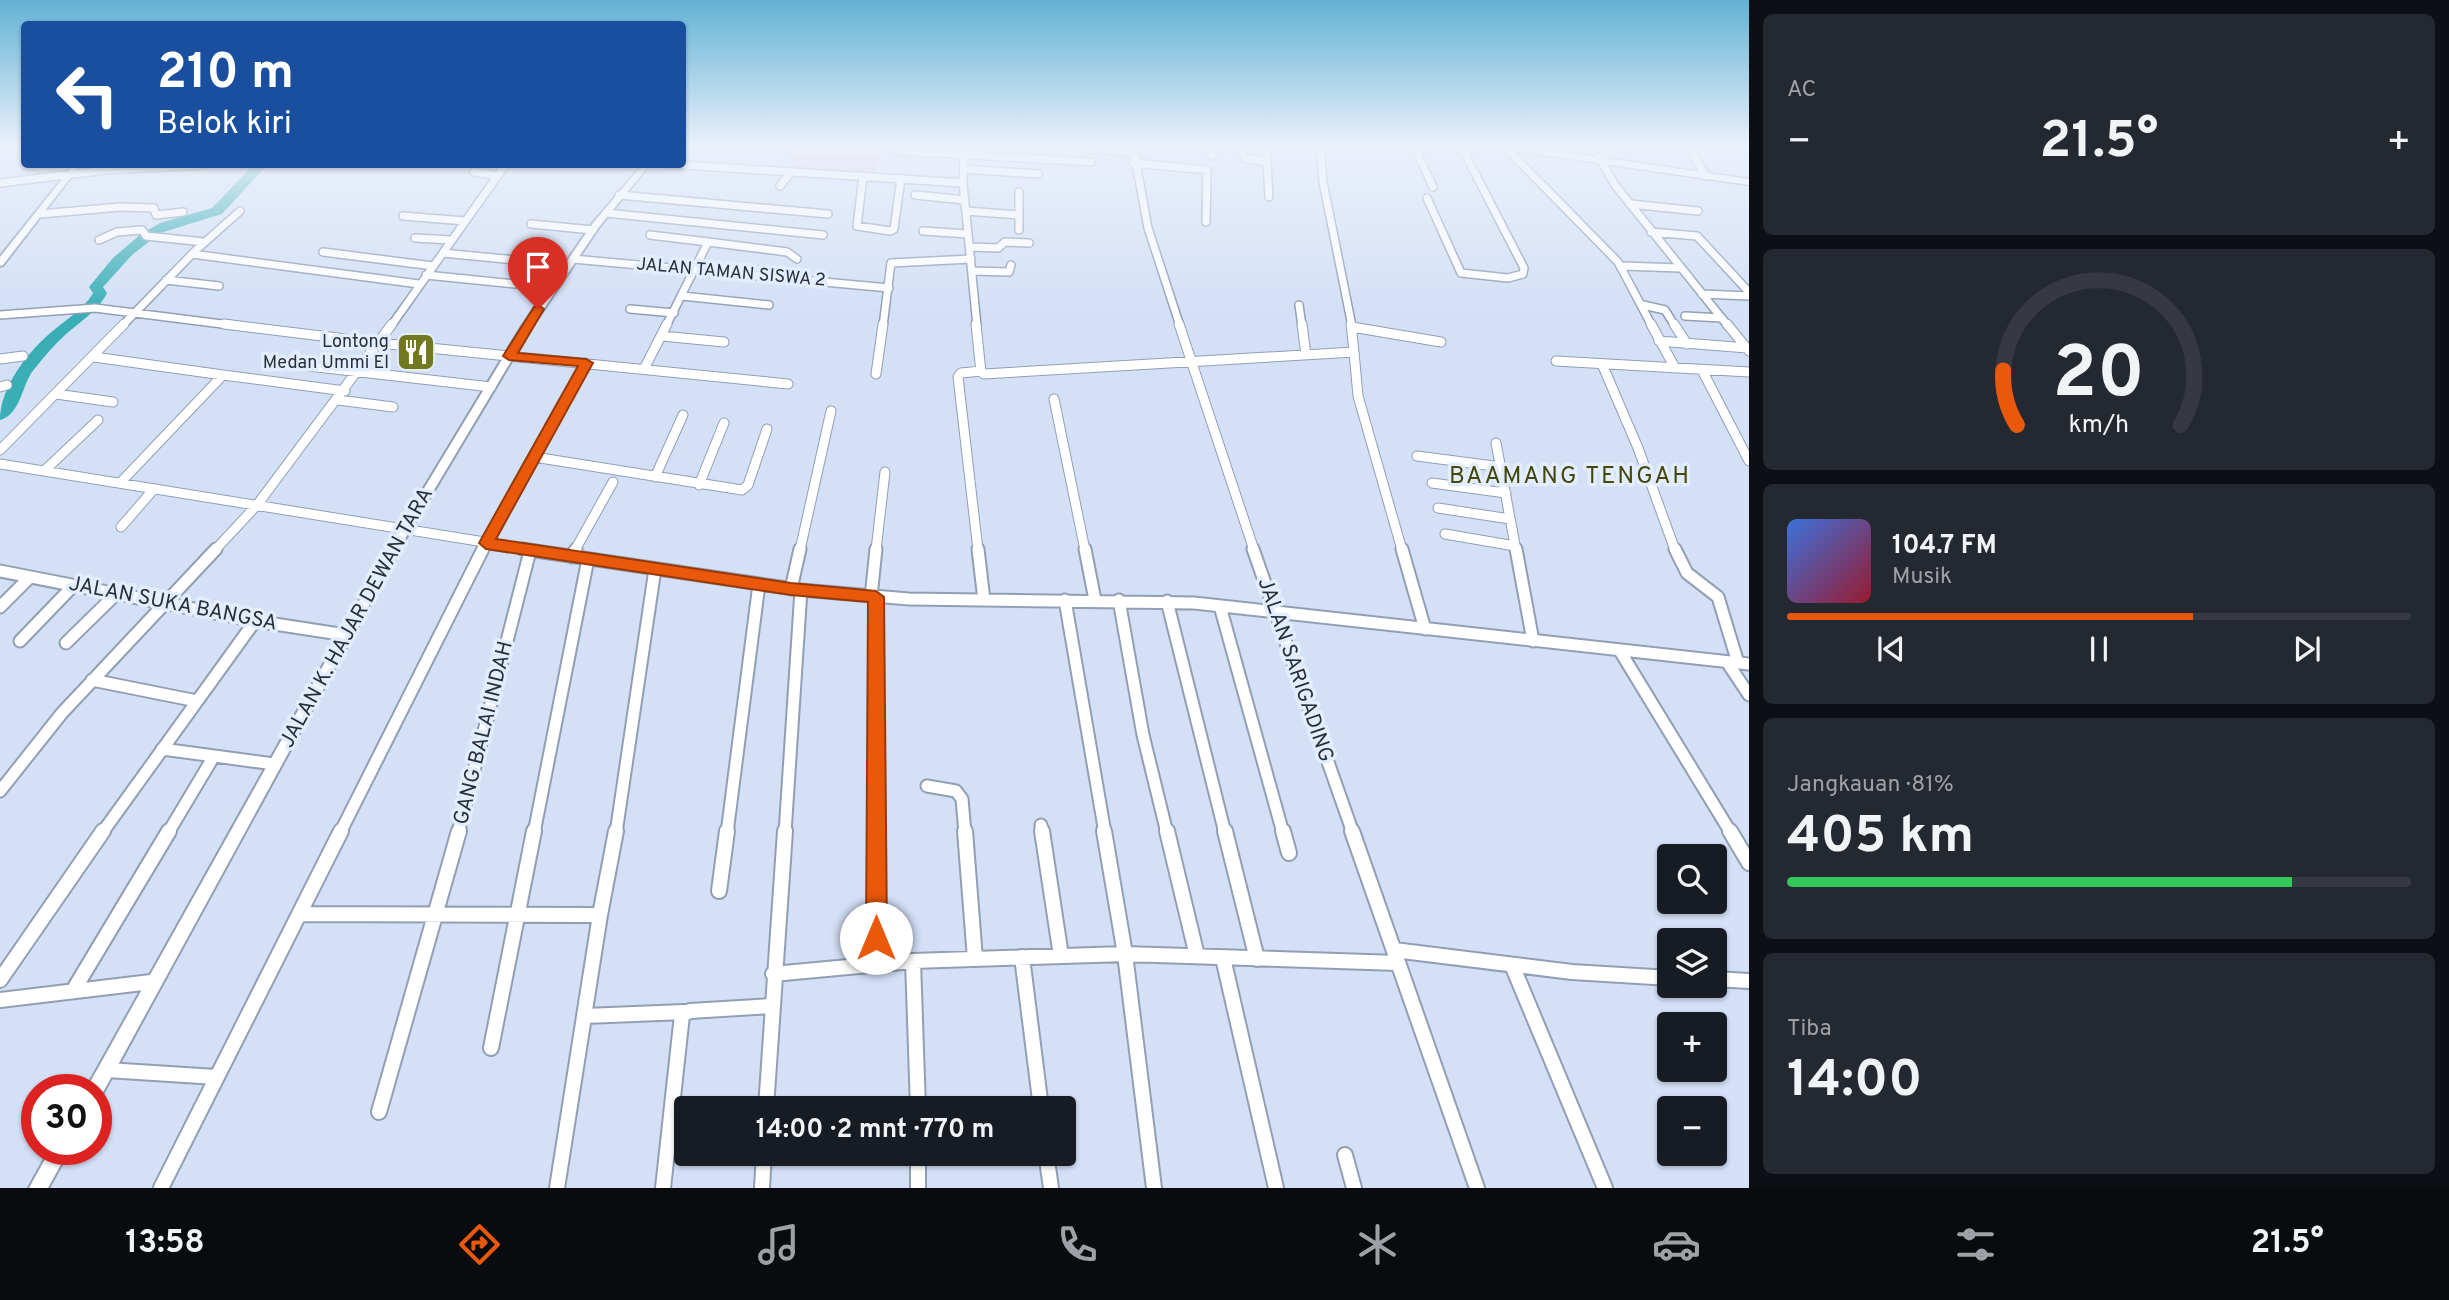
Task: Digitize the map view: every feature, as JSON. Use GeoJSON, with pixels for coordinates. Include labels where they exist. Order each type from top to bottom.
{"type":"FeatureCollection","features":[{"type":"Feature","properties":{"kind":"street"},"geometry":{"type":"LineString","coordinates":[[0,263],[50,201]]}},
{"type":"Feature","properties":{"kind":"street"},"geometry":{"type":"LineString","coordinates":[[0,791],[92,680],[257,505],[345,391],[479,201]]}},
{"type":"Feature","properties":{"kind":"street","name":"JALAN K. HAJAR DEWAN TARA"},"geometry":{"type":"LineString","coordinates":[[105,1074],[151,982],[404,531],[509,356],[614,201]]}},
{"type":"Feature","properties":{"kind":"street"},"geometry":{"type":"LineString","coordinates":[[690,201],[828,214]]}},
{"type":"Feature","properties":{"kind":"street"},"geometry":{"type":"LineString","coordinates":[[860,201],[857,226],[890,231],[894,229],[898,201]]}},
{"type":"Feature","properties":{"kind":"street"},"geometry":{"type":"LineString","coordinates":[[965,201],[981,371]]}},
{"type":"Feature","properties":{"kind":"street"},"geometry":{"type":"LineString","coordinates":[[1018,201],[1019,230]]}},
{"type":"Feature","properties":{"kind":"street","name":"JALAN SARIGADING"},"geometry":{"type":"LineString","coordinates":[[1142,201],[1148,228],[1274,612],[1477,1188]]}},
{"type":"Feature","properties":{"kind":"street"},"geometry":{"type":"LineString","coordinates":[[1206,201],[1206,222]]}},
{"type":"Feature","properties":{"kind":"street"},"geometry":{"type":"LineString","coordinates":[[1327,201],[1352,327],[1358,396],[1425,629]]}},
{"type":"Feature","properties":{"kind":"street"},"geometry":{"type":"LineString","coordinates":[[1429,201],[1461,273],[1508,278],[1523,274],[1524,268],[1490,201]]}},
{"type":"Feature","properties":{"kind":"street"},"geometry":{"type":"LineString","coordinates":[[1558,201],[1622,266],[1675,368]]}},
{"type":"Feature","properties":{"kind":"street"},"geometry":{"type":"LineString","coordinates":[[1628,201],[1748,349]]}},
{"type":"Feature","properties":{"kind":"street"},"geometry":{"type":"LineString","coordinates":[[1630,204],[1698,211]]}},
{"type":"Feature","properties":{"kind":"street"},"geometry":{"type":"LineString","coordinates":[[40,214],[120,207],[154,208],[157,215],[183,212]]}},
{"type":"Feature","properties":{"kind":"street"},"geometry":{"type":"LineString","coordinates":[[0,450],[204,242],[240,211]]}},
{"type":"Feature","properties":{"kind":"street"},"geometry":{"type":"LineString","coordinates":[[966,211],[1019,215]]}},
{"type":"Feature","properties":{"kind":"street"},"geometry":{"type":"LineString","coordinates":[[606,213],[823,235]]}},
{"type":"Feature","properties":{"kind":"street"},"geometry":{"type":"LineString","coordinates":[[403,216],[465,221]]}},
{"type":"Feature","properties":{"kind":"street"},"geometry":{"type":"LineString","coordinates":[[531,224],[593,230]]}},
{"type":"Feature","properties":{"kind":"street"},"geometry":{"type":"LineString","coordinates":[[99,240],[124,231],[144,230],[144,235],[204,242]]}},
{"type":"Feature","properties":{"kind":"street"},"geometry":{"type":"LineString","coordinates":[[923,231],[968,234]]}},
{"type":"Feature","properties":{"kind":"street"},"geometry":{"type":"LineString","coordinates":[[1651,232],[1697,236],[1749,294]]}},
{"type":"Feature","properties":{"kind":"street"},"geometry":{"type":"LineString","coordinates":[[650,235],[787,252],[797,259]]}},
{"type":"Feature","properties":{"kind":"street"},"geometry":{"type":"LineString","coordinates":[[415,237],[451,240]]}},
{"type":"Feature","properties":{"kind":"street"},"geometry":{"type":"LineString","coordinates":[[970,247],[998,248],[1005,242],[1029,243]]}},
{"type":"Feature","properties":{"kind":"street"},"geometry":{"type":"LineString","coordinates":[[645,368],[708,243]]}},
{"type":"Feature","properties":{"kind":"street"},"geometry":{"type":"LineString","coordinates":[[323,252],[433,266]]}},
{"type":"Feature","properties":{"kind":"street"},"geometry":{"type":"LineString","coordinates":[[443,253],[537,262]]}},
{"type":"Feature","properties":{"kind":"street"},"geometry":{"type":"LineString","coordinates":[[192,254],[419,284]]}},
{"type":"Feature","properties":{"kind":"street","name":"JALAN TAMAN SISWA 2"},"geometry":{"type":"LineString","coordinates":[[573,259],[697,268],[889,288]]}},
{"type":"Feature","properties":{"kind":"street"},"geometry":{"type":"LineString","coordinates":[[876,374],[890,265],[894,262],[971,259]]}},
{"type":"Feature","properties":{"kind":"street"},"geometry":{"type":"LineString","coordinates":[[972,271],[1009,272],[1011,265]]}},
{"type":"Feature","properties":{"kind":"street"},"geometry":{"type":"LineString","coordinates":[[1622,266],[1680,268]]}},
{"type":"Feature","properties":{"kind":"street"},"geometry":{"type":"LineString","coordinates":[[426,275],[515,284]]}},
{"type":"Feature","properties":{"kind":"street"},"geometry":{"type":"LineString","coordinates":[[166,280],[219,286]]}},
{"type":"Feature","properties":{"kind":"street"},"geometry":{"type":"LineString","coordinates":[[1703,294],[1749,294]]}},
{"type":"Feature","properties":{"kind":"street"},"geometry":{"type":"LineString","coordinates":[[682,296],[769,305]]}},
{"type":"Feature","properties":{"kind":"street"},"geometry":{"type":"LineString","coordinates":[[1299,305],[1306,355]]}},
{"type":"Feature","properties":{"kind":"street"},"geometry":{"type":"LineString","coordinates":[[1643,305],[1665,310],[1688,344]]}},
{"type":"Feature","properties":{"kind":"street"},"geometry":{"type":"LineString","coordinates":[[0,315],[90,307],[379,343],[788,384]]}},
{"type":"Feature","properties":{"kind":"street"},"geometry":{"type":"LineString","coordinates":[[631,309],[674,313]]}},
{"type":"Feature","properties":{"kind":"street"},"geometry":{"type":"LineString","coordinates":[[1685,316],[1722,318]]}},
{"type":"Feature","properties":{"kind":"street"},"geometry":{"type":"LineString","coordinates":[[1352,327],[1441,342]]}},
{"type":"Feature","properties":{"kind":"street"},"geometry":{"type":"LineString","coordinates":[[662,336],[724,342]]}},
{"type":"Feature","properties":{"kind":"street"},"geometry":{"type":"LineString","coordinates":[[1659,341],[1748,349]]}},
{"type":"Feature","properties":{"kind":"street"},"geometry":{"type":"LineString","coordinates":[[984,600],[958,377],[961,373],[981,371],[984,374],[1354,352]]}},
{"type":"Feature","properties":{"kind":"street"},"geometry":{"type":"LineString","coordinates":[[0,359],[23,356]]}},
{"type":"Feature","properties":{"kind":"street"},"geometry":{"type":"LineString","coordinates":[[94,357],[345,391]]}},
{"type":"Feature","properties":{"kind":"street"},"geometry":{"type":"LineString","coordinates":[[1556,361],[1749,372]]}},
{"type":"Feature","properties":{"kind":"street"},"geometry":{"type":"LineString","coordinates":[[161,1188],[486,543],[586,363]]}},
{"type":"Feature","properties":{"kind":"street"},"geometry":{"type":"LineString","coordinates":[[292,364],[491,387]]}},
{"type":"Feature","properties":{"kind":"street"},"geometry":{"type":"LineString","coordinates":[[1602,364],[1638,448],[1677,555],[1687,573],[1718,597],[1749,695]]}},
{"type":"Feature","properties":{"kind":"street"},"geometry":{"type":"LineString","coordinates":[[1702,370],[1717,394],[1749,460]]}},
{"type":"Feature","properties":{"kind":"street"},"geometry":{"type":"LineString","coordinates":[[120,483],[223,375]]}},
{"type":"Feature","properties":{"kind":"street"},"geometry":{"type":"LineString","coordinates":[[56,394],[113,402]]}},
{"type":"Feature","properties":{"kind":"street"},"geometry":{"type":"LineString","coordinates":[[1054,399],[1095,600]]}},
{"type":"Feature","properties":{"kind":"street"},"geometry":{"type":"LineString","coordinates":[[338,400],[393,407]]}},
{"type":"Feature","properties":{"kind":"street"},"geometry":{"type":"LineString","coordinates":[[767,1096],[796,589],[831,411]]}},
{"type":"Feature","properties":{"kind":"street"},"geometry":{"type":"LineString","coordinates":[[655,477],[683,415]]}},
{"type":"Feature","properties":{"kind":"street"},"geometry":{"type":"LineString","coordinates":[[44,471],[98,420]]}},
{"type":"Feature","properties":{"kind":"street"},"geometry":{"type":"LineString","coordinates":[[699,485],[724,423]]}},
{"type":"Feature","properties":{"kind":"street"},"geometry":{"type":"LineString","coordinates":[[534,457],[699,485],[746,488],[766,429]]}},
{"type":"Feature","properties":{"kind":"street"},"geometry":{"type":"LineString","coordinates":[[1496,443],[1533,641]]}},
{"type":"Feature","properties":{"kind":"street"},"geometry":{"type":"LineString","coordinates":[[1417,456],[1501,467]]}},
{"type":"Feature","properties":{"kind":"street"},"geometry":{"type":"LineString","coordinates":[[0,464],[530,551],[796,589],[873,597],[1167,601],[1738,663]]}},
{"type":"Feature","properties":{"kind":"street"},"geometry":{"type":"LineString","coordinates":[[876,964],[873,597],[885,472]]}},
{"type":"Feature","properties":{"kind":"street"},"geometry":{"type":"LineString","coordinates":[[571,557],[613,482]]}},
{"type":"Feature","properties":{"kind":"street"},"geometry":{"type":"LineString","coordinates":[[1432,482],[1506,493]]}},
{"type":"Feature","properties":{"kind":"street"},"geometry":{"type":"LineString","coordinates":[[121,527],[154,489]]}},
{"type":"Feature","properties":{"kind":"street"},"geometry":{"type":"LineString","coordinates":[[1438,508],[1510,519]]}},
{"type":"Feature","properties":{"kind":"street"},"geometry":{"type":"LineString","coordinates":[[1446,534],[1515,546]]}},
{"type":"Feature","properties":{"kind":"street","name":"GANG BALAI INDAH"},"geometry":{"type":"LineString","coordinates":[[379,1112],[479,761],[530,551]]}},
{"type":"Feature","properties":{"kind":"street"},"geometry":{"type":"LineString","coordinates":[[491,1048],[588,559]]}},
{"type":"Feature","properties":{"kind":"street"},"geometry":{"type":"LineString","coordinates":[[557,1188],[600,915],[615,839],[656,569]]}},
{"type":"Feature","properties":{"kind":"street","name":"JALAN SUKA BANGSA"},"geometry":{"type":"LineString","coordinates":[[0,571],[256,621],[346,635]]}},
{"type":"Feature","properties":{"kind":"street"},"geometry":{"type":"LineString","coordinates":[[0,607],[30,578]]}},
{"type":"Feature","properties":{"kind":"street"},"geometry":{"type":"LineString","coordinates":[[719,891],[759,584]]}},
{"type":"Feature","properties":{"kind":"street"},"geometry":{"type":"LineString","coordinates":[[20,641],[73,586]]}},
{"type":"Feature","properties":{"kind":"street"},"geometry":{"type":"LineString","coordinates":[[66,643],[116,594]]}},
{"type":"Feature","properties":{"kind":"street"},"geometry":{"type":"LineString","coordinates":[[1065,600],[1125,954],[1154,1188]]}},
{"type":"Feature","properties":{"kind":"street"},"geometry":{"type":"LineString","coordinates":[[1119,600],[1143,735],[1197,956]]}},
{"type":"Feature","properties":{"kind":"street"},"geometry":{"type":"LineString","coordinates":[[1167,601],[1257,959]]}},
{"type":"Feature","properties":{"kind":"street"},"geometry":{"type":"LineString","coordinates":[[1220,606],[1290,853]]}},
{"type":"Feature","properties":{"kind":"street"},"geometry":{"type":"LineString","coordinates":[[0,980],[162,749],[256,621]]}},
{"type":"Feature","properties":{"kind":"street"},"geometry":{"type":"LineString","coordinates":[[1620,651],[1749,863]]}},
{"type":"Feature","properties":{"kind":"street"},"geometry":{"type":"LineString","coordinates":[[92,680],[197,701]]}},
{"type":"Feature","properties":{"kind":"street"},"geometry":{"type":"LineString","coordinates":[[162,749],[274,764]]}},
{"type":"Feature","properties":{"kind":"street"},"geometry":{"type":"LineString","coordinates":[[73,991],[214,756]]}},
{"type":"Feature","properties":{"kind":"street"},"geometry":{"type":"LineString","coordinates":[[927,786],[960,793],[962,799],[975,959]]}},
{"type":"Feature","properties":{"kind":"street"},"geometry":{"type":"LineString","coordinates":[[1041,825],[1060,956]]}},
{"type":"Feature","properties":{"kind":"street"},"geometry":{"type":"LineString","coordinates":[[300,914],[600,915]]}},
{"type":"Feature","properties":{"kind":"street"},"geometry":{"type":"LineString","coordinates":[[773,974],[913,961],[1125,954],[1257,959],[1396,956],[1657,977]]}},
{"type":"Feature","properties":{"kind":"street"},"geometry":{"type":"LineString","coordinates":[[1022,957],[1039,1096]]}},
{"type":"Feature","properties":{"kind":"street"},"geometry":{"type":"LineString","coordinates":[[1223,958],[1276,1188]]}},
{"type":"Feature","properties":{"kind":"street"},"geometry":{"type":"LineString","coordinates":[[913,961],[918,1096]]}},
{"type":"Feature","properties":{"kind":"street"},"geometry":{"type":"LineString","coordinates":[[1512,965],[1605,1188]]}},
{"type":"Feature","properties":{"kind":"street"},"geometry":{"type":"LineString","coordinates":[[1727,980],[1749,981]]}},
{"type":"Feature","properties":{"kind":"street"},"geometry":{"type":"LineString","coordinates":[[0,1000],[151,982]]}},
{"type":"Feature","properties":{"kind":"street"},"geometry":{"type":"LineString","coordinates":[[585,1016],[771,1006]]}},
{"type":"Feature","properties":{"kind":"street"},"geometry":{"type":"LineString","coordinates":[[663,1188],[684,1012]]}},
{"type":"Feature","properties":{"kind":"street"},"geometry":{"type":"LineString","coordinates":[[107,1070],[216,1077]]}},
{"type":"Feature","properties":{"kind":"street"},"geometry":{"type":"LineString","coordinates":[[1345,1155],[1354,1188]]}},
{"type":"Feature","properties":{"kind":"street"},"geometry":{"type":"LineString","coordinates":[[38,1188],[51,1165]]}},
{"type":"Feature","properties":{"kind":"street"},"geometry":{"type":"LineString","coordinates":[[762,1188],[763,1166]]}},
{"type":"Feature","properties":{"kind":"street"},"geometry":{"type":"LineString","coordinates":[[918,1166],[918,1188]]}},
{"type":"Feature","properties":{"kind":"street"},"geometry":{"type":"LineString","coordinates":[[1048,1166],[1051,1188]]}},
{"type":"Feature","properties":{"kind":"waterway"},"geometry":{"type":"LineString","coordinates":[[0,415],[14,396],[23,373],[55,336],[95,303],[100,293],[96,287],[127,252],[165,226],[211,215],[227,201]]}},
{"type":"Feature","properties":{"kind":"place","name":"Lontong Medan Ummi El"},"geometry":{"type":"Point","coordinates":[416,352]}},
{"type":"Feature","properties":{"kind":"district","name":"BAAMANG TENGAH"},"geometry":{"type":"Point","coordinates":[1570,477]}},
{"type":"Feature","properties":{"kind":"route"},"geometry":{"type":"LineString","coordinates":[[538,309],[509,356],[586,363],[486,543],[791,589],[876,597],[876,938]]}}]}
